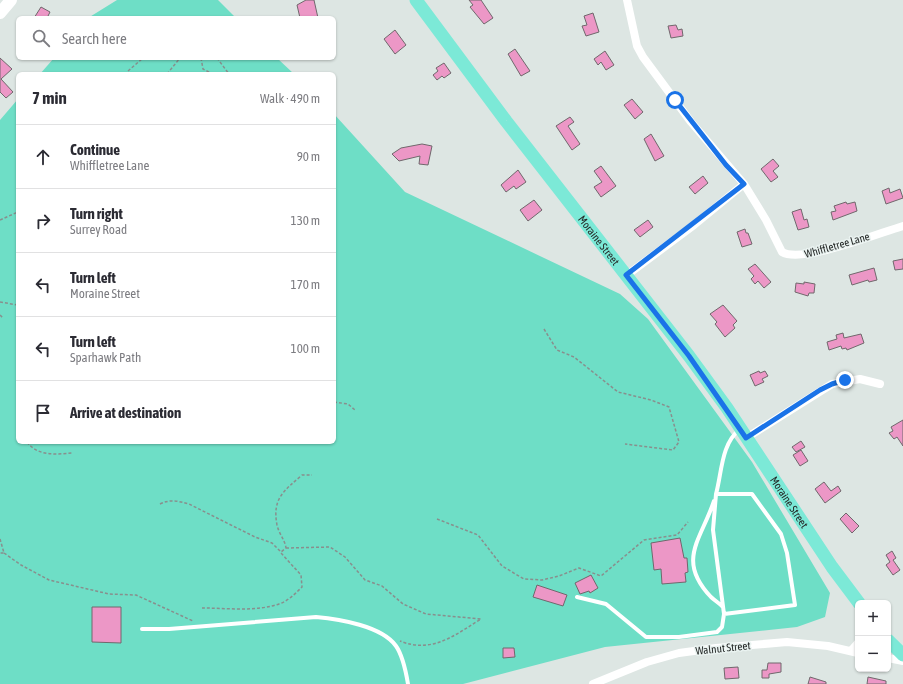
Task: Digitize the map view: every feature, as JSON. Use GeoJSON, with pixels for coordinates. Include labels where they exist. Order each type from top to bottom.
{"type":"FeatureCollection","features":[{"type":"Feature","properties":{"kind":"main road"},"geometry":{"type":"LineString","coordinates":[[0,13],[11,0]]}},
{"type":"Feature","properties":{"kind":"main road","name":"Moraine Street"},"geometry":{"type":"LineString","coordinates":[[416,0],[506,121],[689,356],[743,433],[832,567],[857,600]]}},
{"type":"Feature","properties":{"kind":"main road"},"geometry":{"type":"LineString","coordinates":[[891,643],[903,655]]}},
{"type":"Feature","properties":{"kind":"street","name":"Whiffletree Lane"},"geometry":{"type":"LineString","coordinates":[[627,0],[637,46],[643,57],[691,122],[744,184],[766,220],[778,247],[782,252],[788,255],[798,256],[814,253],[903,226]]}},
{"type":"Feature","properties":{"kind":"street"},"geometry":{"type":"LineString","coordinates":[[626,275],[744,184]]}},
{"type":"Feature","properties":{"kind":"street"},"geometry":{"type":"LineString","coordinates":[[743,433],[832,384],[860,379],[880,384]]}},
{"type":"Feature","properties":{"kind":"street","name":"Walnut Street"},"geometry":{"type":"LineString","coordinates":[[593,684],[647,662],[695,651],[787,642],[828,646],[854,652]]}},
{"type":"Feature","properties":{"kind":"street"},"geometry":{"type":"LineString","coordinates":[[891,659],[903,661]]}},
{"type":"Feature","properties":{"kind":"lane"},"geometry":{"type":"LineString","coordinates":[[577,597],[606,604],[641,634],[649,638],[662,636],[679,637],[718,632],[722,627],[724,614],[714,530],[716,494],[727,444],[732,436],[743,433]]}},
{"type":"Feature","properties":{"kind":"lane"},"geometry":{"type":"LineString","coordinates":[[716,494],[695,545],[692,565],[697,578],[711,597],[723,607]]}},
{"type":"Feature","properties":{"kind":"lane"},"geometry":{"type":"LineString","coordinates":[[716,494],[752,494],[781,534],[787,553],[795,605],[724,614]]}},
{"type":"Feature","properties":{"kind":"lane"},"geometry":{"type":"LineString","coordinates":[[142,629],[169,629],[316,616],[336,618],[381,634],[396,645],[402,658],[408,684]]}},
{"type":"Feature","properties":{"kind":"path"},"geometry":{"type":"LineString","coordinates":[[128,71],[140,63],[142,60]]}},
{"type":"Feature","properties":{"kind":"path"},"geometry":{"type":"LineString","coordinates":[[169,72],[178,60]]}},
{"type":"Feature","properties":{"kind":"path"},"geometry":{"type":"LineString","coordinates":[[201,60],[203,69],[209,72]]}},
{"type":"Feature","properties":{"kind":"path"},"geometry":{"type":"LineString","coordinates":[[218,60],[228,72]]}},
{"type":"Feature","properties":{"kind":"path"},"geometry":{"type":"LineString","coordinates":[[0,220],[16,213]]}},
{"type":"Feature","properties":{"kind":"path"},"geometry":{"type":"LineString","coordinates":[[0,302],[16,305]]}},
{"type":"Feature","properties":{"kind":"path"},"geometry":{"type":"LineString","coordinates":[[0,315],[3,318]]}},
{"type":"Feature","properties":{"kind":"path"},"geometry":{"type":"LineString","coordinates":[[544,329],[557,350],[574,357],[618,392],[651,400],[669,407],[679,442],[673,450],[625,444]]}},
{"type":"Feature","properties":{"kind":"path"},"geometry":{"type":"LineString","coordinates":[[336,402],[348,404],[355,410]]}},
{"type":"Feature","properties":{"kind":"path"},"geometry":{"type":"LineString","coordinates":[[28,444],[45,454],[73,453]]}},
{"type":"Feature","properties":{"kind":"path"},"geometry":{"type":"LineString","coordinates":[[286,548],[285,540],[277,526],[276,509],[280,494],[302,475],[312,475]]}},
{"type":"Feature","properties":{"kind":"path"},"geometry":{"type":"LineString","coordinates":[[160,504],[167,501],[178,501],[189,504],[255,537],[272,543],[301,575],[302,587],[292,597],[280,604],[252,608],[202,608]]}},
{"type":"Feature","properties":{"kind":"path"},"geometry":{"type":"LineString","coordinates":[[437,518],[478,535],[502,566],[524,579],[542,580],[559,576],[579,568],[601,576],[644,540],[677,535],[688,522]]}},
{"type":"Feature","properties":{"kind":"path"},"geometry":{"type":"LineString","coordinates":[[0,539],[4,553]]}},
{"type":"Feature","properties":{"kind":"path"},"geometry":{"type":"LineString","coordinates":[[281,552],[286,548],[330,547],[345,557],[365,580],[382,586],[403,604],[426,614],[481,619],[454,636],[433,645],[411,645],[397,640]]}},
{"type":"Feature","properties":{"kind":"path"},"geometry":{"type":"LineString","coordinates":[[0,552],[49,580],[109,594],[136,595],[197,623]]}},
{"type":"Feature","properties":{"kind":"green space"},"geometry":{"type":"Polygon","coordinates":[[[117,0],[218,0],[234,16],[91,16],[117,0]]]}},
{"type":"Feature","properties":{"kind":"green space"},"geometry":{"type":"Polygon","coordinates":[[[52,60],[279,60],[292,72],[42,72],[52,60]]]}},
{"type":"Feature","properties":{"kind":"green space"},"geometry":{"type":"Polygon","coordinates":[[[16,101],[16,444],[336,444],[336,116],[405,192],[620,294],[648,319],[752,462],[830,593],[825,617],[797,627],[605,647],[463,684],[0,684],[0,120],[16,101]]]}},
{"type":"Feature","properties":{"kind":"building"},"geometry":{"type":"Polygon","coordinates":[[[306,0],[314,0],[318,16],[300,16],[297,5],[306,0]]]}},
{"type":"Feature","properties":{"kind":"building"},"geometry":{"type":"Polygon","coordinates":[[[469,0],[481,0],[493,18],[484,24],[470,7],[473,5],[469,0]]]}},
{"type":"Feature","properties":{"kind":"building"},"geometry":{"type":"Polygon","coordinates":[[[41,7],[50,12],[48,16],[35,16],[41,7]]]}},
{"type":"Feature","properties":{"kind":"building"},"geometry":{"type":"Polygon","coordinates":[[[593,13],[599,32],[586,36],[582,26],[587,25],[584,16],[593,13]]]}},
{"type":"Feature","properties":{"kind":"building"},"geometry":{"type":"Polygon","coordinates":[[[676,25],[678,30],[682,29],[683,36],[671,38],[668,26],[676,25]]]}},
{"type":"Feature","properties":{"kind":"building"},"geometry":{"type":"Polygon","coordinates":[[[395,30],[406,45],[395,54],[384,39],[395,30]]]}},
{"type":"Feature","properties":{"kind":"building"},"geometry":{"type":"Polygon","coordinates":[[[515,49],[530,71],[521,76],[508,54],[515,49]]]}},
{"type":"Feature","properties":{"kind":"building"},"geometry":{"type":"Polygon","coordinates":[[[605,51],[614,65],[606,70],[601,62],[598,65],[594,59],[605,51]]]}},
{"type":"Feature","properties":{"kind":"building"},"geometry":{"type":"Polygon","coordinates":[[[0,58],[12,69],[1,79],[13,92],[6,98],[0,92],[0,58]]]}},
{"type":"Feature","properties":{"kind":"building"},"geometry":{"type":"Polygon","coordinates":[[[444,63],[451,73],[444,78],[442,76],[437,80],[433,75],[438,71],[436,68],[444,63]]]}},
{"type":"Feature","properties":{"kind":"building"},"geometry":{"type":"Polygon","coordinates":[[[632,99],[643,112],[635,119],[624,105],[632,99]]]}},
{"type":"Feature","properties":{"kind":"building"},"geometry":{"type":"Polygon","coordinates":[[[570,117],[574,122],[568,126],[580,144],[572,150],[556,126],[570,117]]]}},
{"type":"Feature","properties":{"kind":"building"},"geometry":{"type":"Polygon","coordinates":[[[651,134],[664,156],[655,161],[644,139],[651,134]]]}},
{"type":"Feature","properties":{"kind":"building"},"geometry":{"type":"Polygon","coordinates":[[[422,144],[432,146],[428,165],[419,164],[420,156],[399,161],[392,154],[401,148],[422,144]]]}},
{"type":"Feature","properties":{"kind":"building"},"geometry":{"type":"Polygon","coordinates":[[[773,159],[779,166],[773,171],[778,177],[771,182],[761,169],[773,159]]]}},
{"type":"Feature","properties":{"kind":"building"},"geometry":{"type":"Polygon","coordinates":[[[601,166],[616,186],[601,197],[594,187],[602,182],[594,171],[601,166]]]}},
{"type":"Feature","properties":{"kind":"building"},"geometry":{"type":"Polygon","coordinates":[[[518,170],[526,182],[516,189],[514,186],[506,192],[501,185],[518,170]]]}},
{"type":"Feature","properties":{"kind":"building"},"geometry":{"type":"Polygon","coordinates":[[[703,176],[708,183],[695,194],[689,187],[703,176]]]}},
{"type":"Feature","properties":{"kind":"building"},"geometry":{"type":"Polygon","coordinates":[[[889,188],[890,193],[900,189],[903,198],[886,204],[882,191],[889,188]]]}},
{"type":"Feature","properties":{"kind":"building"},"geometry":{"type":"Polygon","coordinates":[[[534,200],[542,210],[528,221],[520,210],[534,200]]]}},
{"type":"Feature","properties":{"kind":"building"},"geometry":{"type":"Polygon","coordinates":[[[846,202],[847,204],[855,202],[857,211],[833,220],[831,212],[836,211],[834,206],[846,202]]]}},
{"type":"Feature","properties":{"kind":"building"},"geometry":{"type":"Polygon","coordinates":[[[801,209],[804,220],[807,219],[809,227],[798,230],[792,212],[801,209]]]}},
{"type":"Feature","properties":{"kind":"building"},"geometry":{"type":"Polygon","coordinates":[[[648,220],[653,227],[640,237],[634,230],[648,220]]]}},
{"type":"Feature","properties":{"kind":"building"},"geometry":{"type":"Polygon","coordinates":[[[745,229],[752,244],[742,247],[737,232],[745,229]]]}},
{"type":"Feature","properties":{"kind":"building"},"geometry":{"type":"Polygon","coordinates":[[[903,259],[903,269],[895,270],[893,261],[903,259]]]}},
{"type":"Feature","properties":{"kind":"building"},"geometry":{"type":"Polygon","coordinates":[[[755,264],[771,282],[764,288],[758,281],[755,284],[751,279],[754,276],[748,269],[755,264]]]}},
{"type":"Feature","properties":{"kind":"building"},"geometry":{"type":"Polygon","coordinates":[[[874,268],[877,280],[869,282],[868,280],[852,285],[849,275],[874,268]]]}},
{"type":"Feature","properties":{"kind":"building"},"geometry":{"type":"Polygon","coordinates":[[[804,282],[815,284],[814,293],[809,293],[808,296],[795,292],[796,283],[804,284],[804,282]]]}},
{"type":"Feature","properties":{"kind":"building"},"geometry":{"type":"Polygon","coordinates":[[[723,305],[737,321],[733,325],[735,328],[725,337],[715,324],[717,322],[710,314],[723,305]]]}},
{"type":"Feature","properties":{"kind":"building"},"geometry":{"type":"Polygon","coordinates":[[[843,333],[844,338],[861,334],[864,343],[847,350],[846,348],[842,349],[841,346],[829,350],[827,342],[837,339],[836,335],[843,333]]]}},
{"type":"Feature","properties":{"kind":"building"},"geometry":{"type":"Polygon","coordinates":[[[759,371],[760,373],[765,371],[768,376],[762,379],[764,382],[755,386],[750,375],[759,371]]]}},
{"type":"Feature","properties":{"kind":"building"},"geometry":{"type":"Polygon","coordinates":[[[903,420],[903,446],[897,437],[894,439],[889,433],[893,431],[891,427],[903,420]]]}},
{"type":"Feature","properties":{"kind":"building"},"geometry":{"type":"Polygon","coordinates":[[[801,441],[805,447],[796,452],[792,447],[801,441]]]}},
{"type":"Feature","properties":{"kind":"building"},"geometry":{"type":"Polygon","coordinates":[[[801,450],[808,461],[800,466],[793,455],[801,450]]]}},
{"type":"Feature","properties":{"kind":"building"},"geometry":{"type":"Polygon","coordinates":[[[824,482],[831,491],[838,486],[841,491],[825,503],[815,489],[824,482]]]}},
{"type":"Feature","properties":{"kind":"building"},"geometry":{"type":"Polygon","coordinates":[[[846,513],[859,526],[852,533],[840,519],[846,513]]]}},
{"type":"Feature","properties":{"kind":"building"},"geometry":{"type":"Polygon","coordinates":[[[680,538],[684,558],[687,558],[688,572],[685,573],[686,582],[662,584],[661,569],[654,570],[651,543],[680,538]]]}},
{"type":"Feature","properties":{"kind":"building"},"geometry":{"type":"Polygon","coordinates":[[[892,551],[896,558],[893,560],[900,570],[893,575],[886,565],[890,562],[886,555],[892,551]]]}},
{"type":"Feature","properties":{"kind":"building"},"geometry":{"type":"Polygon","coordinates":[[[591,575],[598,588],[590,593],[589,591],[580,594],[575,583],[591,575]]]}},
{"type":"Feature","properties":{"kind":"building"},"geometry":{"type":"Polygon","coordinates":[[[537,585],[567,595],[563,606],[533,597],[537,585]]]}},
{"type":"Feature","properties":{"kind":"building"},"geometry":{"type":"Polygon","coordinates":[[[92,607],[121,607],[121,643],[92,642],[92,607]]]}},
{"type":"Feature","properties":{"kind":"building"},"geometry":{"type":"Polygon","coordinates":[[[503,648],[514,648],[515,657],[503,658],[503,648]]]}},
{"type":"Feature","properties":{"kind":"building"},"geometry":{"type":"Polygon","coordinates":[[[768,663],[781,663],[781,672],[769,674],[769,678],[762,678],[762,670],[767,670],[768,663]]]}},
{"type":"Feature","properties":{"kind":"building"},"geometry":{"type":"Polygon","coordinates":[[[738,667],[739,678],[725,679],[724,668],[738,667]]]}},
{"type":"Feature","properties":{"kind":"building"},"geometry":{"type":"Polygon","coordinates":[[[810,677],[826,682],[826,684],[808,684],[810,677]]]}},
{"type":"Feature","properties":{"kind":"building"},"geometry":{"type":"Polygon","coordinates":[[[868,677],[886,681],[886,684],[867,684],[868,677]]]}},
{"type":"Feature","properties":{"kind":"route"},"geometry":{"type":"LineString","coordinates":[[675,100],[726,165],[744,184],[626,275],[689,356],[727,408],[746,438],[820,390],[845,380]]}}]}
